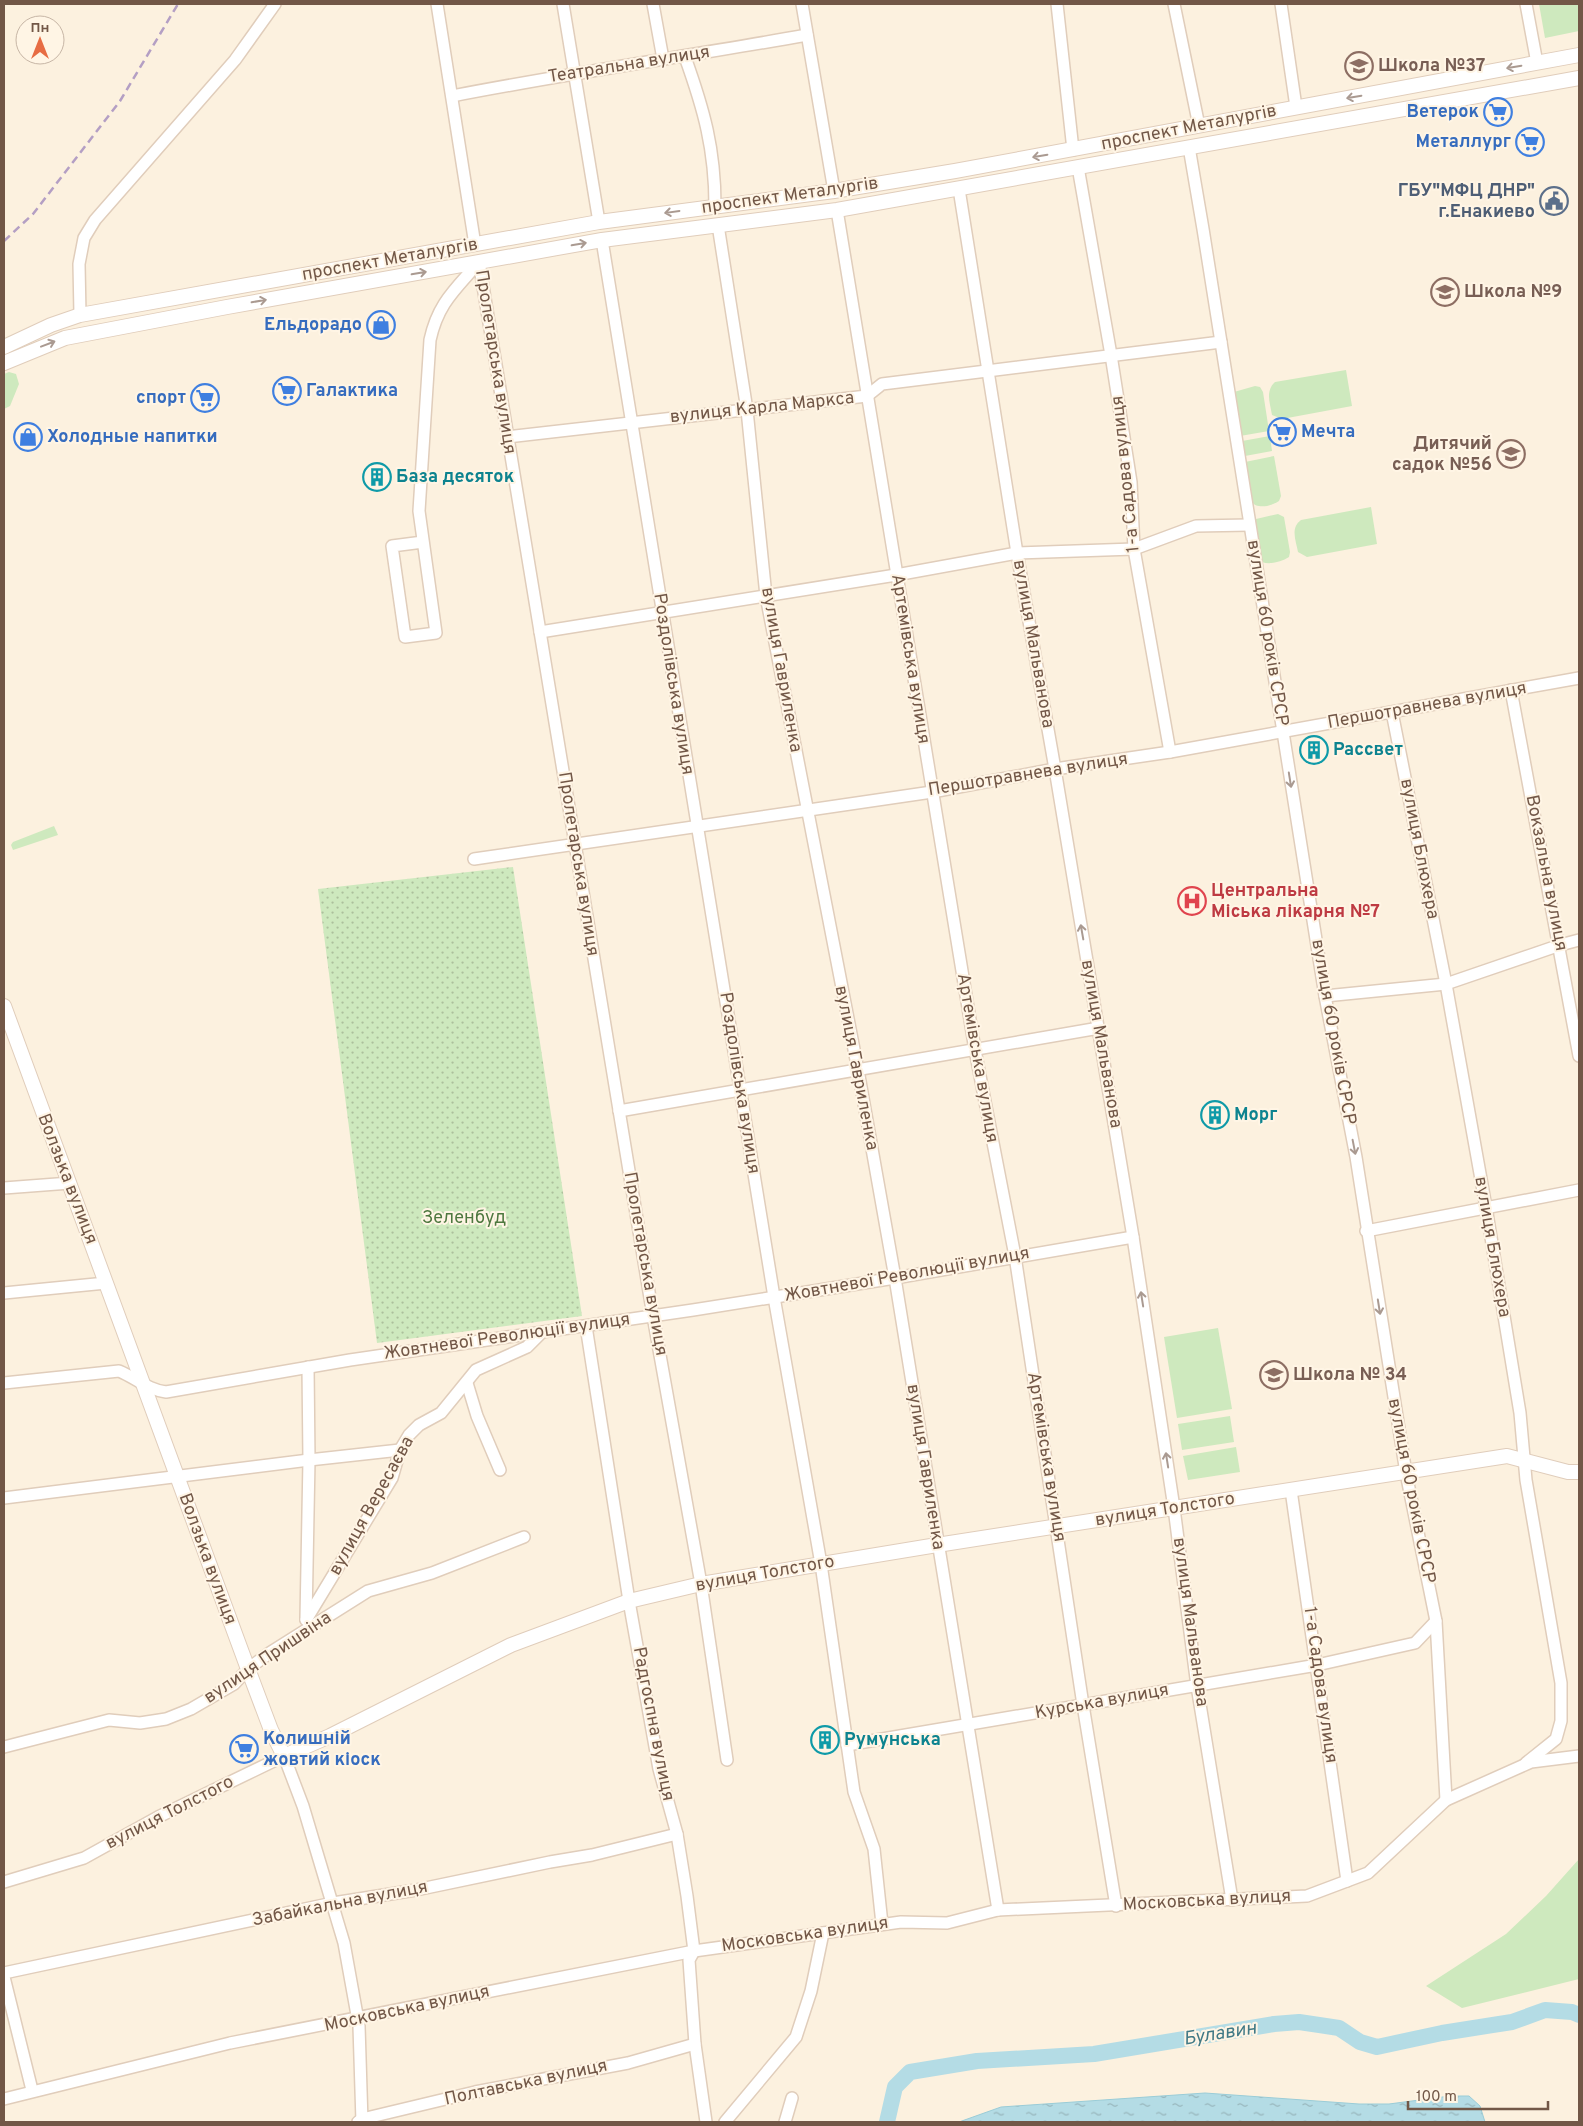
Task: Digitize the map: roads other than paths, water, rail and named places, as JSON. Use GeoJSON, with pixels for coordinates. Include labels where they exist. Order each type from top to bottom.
{"type":"FeatureCollection","features":[{"type":"Feature","properties":{"kind":"street"},"geometry":{"type":"LineString","coordinates":[[80,315],[79,264],[84,238],[95,220],[234,60],[275,4]]}},
{"type":"Feature","properties":{"kind":"street","name":"Пролетарська вулиця"},"geometry":{"type":"LineString","coordinates":[[437,4],[475,245]]}},
{"type":"Feature","properties":{"kind":"street"},"geometry":{"type":"LineString","coordinates":[[563,4],[576,72],[602,240]]}},
{"type":"Feature","properties":{"kind":"street"},"geometry":{"type":"LineString","coordinates":[[654,4],[663,59]]}},
{"type":"Feature","properties":{"kind":"street"},"geometry":{"type":"LineString","coordinates":[[802,4],[837,210]]}},
{"type":"Feature","properties":{"kind":"street"},"geometry":{"type":"LineString","coordinates":[[1057,4],[1073,150],[1078,167]]}},
{"type":"Feature","properties":{"kind":"street"},"geometry":{"type":"LineString","coordinates":[[1174,4],[1193,127],[1189,147]]}},
{"type":"Feature","properties":{"kind":"street"},"geometry":{"type":"LineString","coordinates":[[1281,4],[1296,107]]}},
{"type":"Feature","properties":{"kind":"street"},"geometry":{"type":"LineString","coordinates":[[1526,4],[1540,86]]}},
{"type":"Feature","properties":{"kind":"street","name":"Театральна вулиця"},"geometry":{"type":"LineString","coordinates":[[452,96],[576,72],[685,57],[807,35]]}},
{"type":"Feature","properties":{"kind":"street","name":"проспект Металургів"},"geometry":{"type":"LineString","coordinates":[[4,347],[50,325],[80,315],[599,222],[834,191],[955,171],[1579,55]]}},
{"type":"Feature","properties":{"kind":"street"},"geometry":{"type":"LineString","coordinates":[[685,57],[704,111],[712,149],[718,225]]}},
{"type":"Feature","properties":{"kind":"street","name":"проспект Металургів"},"geometry":{"type":"LineString","coordinates":[[4,363],[64,338],[227,307],[602,240],[837,210],[1579,78]]}},
{"type":"Feature","properties":{"kind":"street"},"geometry":{"type":"LineString","coordinates":[[1282,110],[1286,130]]}},
{"type":"Feature","properties":{"kind":"street","name":"вулиця 60 років СРСР"},"geometry":{"type":"LineString","coordinates":[[1189,147],[1325,996],[1356,1157],[1366,1230],[1406,1473],[1436,1621],[1446,1800]]}},
{"type":"Feature","properties":{"kind":"street","name":"1-а Садова вулиця"},"geometry":{"type":"LineString","coordinates":[[1078,167],[1131,482],[1134,548],[1170,752]]}},
{"type":"Feature","properties":{"kind":"street"},"geometry":{"type":"LineString","coordinates":[[955,171],[959,189]]}},
{"type":"Feature","properties":{"kind":"street","name":"вулиця Мальванова"},"geometry":{"type":"LineString","coordinates":[[959,189],[1017,554],[1133,1237],[1174,1508],[1197,1686],[1232,1900]]}},
{"type":"Feature","properties":{"kind":"street","name":"Артемівська вулиця"},"geometry":{"type":"LineString","coordinates":[[837,210],[975,1050],[1015,1256],[1083,1705],[1116,1906]]}},
{"type":"Feature","properties":{"kind":"street","name":"вулиця Гавриленка"},"geometry":{"type":"LineString","coordinates":[[718,225],[747,410],[766,596],[858,1070],[895,1278],[998,1910]]}},
{"type":"Feature","properties":{"kind":"street","name":"Роздолівська вулиця"},"geometry":{"type":"LineString","coordinates":[[602,240],[774,1297],[821,1564],[854,1792],[874,1849],[882,1924]]}},
{"type":"Feature","properties":{"kind":"street"},"geometry":{"type":"LineString","coordinates":[[475,245],[479,262]]}},
{"type":"Feature","properties":{"kind":"street","name":"Пролетарська вулиця"},"geometry":{"type":"LineString","coordinates":[[479,262],[653,1316],[701,1584],[726,1760]]}},
{"type":"Feature","properties":{"kind":"street","name":"Пролетарська вулиця"},"geometry":{"type":"LineString","coordinates":[[423,542],[392,546],[405,637],[436,633],[419,511],[430,340],[434,320],[442,304],[479,262]]}},
{"type":"Feature","properties":{"kind":"street"},"geometry":{"type":"LineString","coordinates":[[222,289],[220,299],[227,307]]}},
{"type":"Feature","properties":{"kind":"street","name":"вулиця Карла Маркса"},"geometry":{"type":"LineString","coordinates":[[507,437],[867,396],[882,384],[1221,342]]}},
{"type":"Feature","properties":{"kind":"street"},"geometry":{"type":"LineString","coordinates":[[540,632],[896,576],[1017,554],[1134,548],[1196,526],[1249,525]]}},
{"type":"Feature","properties":{"kind":"street","name":"Першотравнева вулиця"},"geometry":{"type":"LineString","coordinates":[[474,859],[932,792],[1055,769],[1170,752],[1579,678]]}},
{"type":"Feature","properties":{"kind":"street","name":"Вокзальна вулиця"},"geometry":{"type":"LineString","coordinates":[[1511,690],[1560,945],[1579,1056]]}},
{"type":"Feature","properties":{"kind":"street","name":"вулиця Блюхера"},"geometry":{"type":"LineString","coordinates":[[1392,712],[1446,984],[1486,1207],[1520,1413],[1523,1460],[1561,1683],[1561,1721],[1556,1739],[1520,1767]]}},
{"type":"Feature","properties":{"kind":"street"},"geometry":{"type":"LineString","coordinates":[[1325,996],[1446,984],[1579,940]]}},
{"type":"Feature","properties":{"kind":"street","name":"Волзька вулиця"},"geometry":{"type":"LineString","coordinates":[[4,1006],[32,1087],[70,1183],[248,1669],[303,1806],[344,1943],[358,2018],[361,2121]]}},
{"type":"Feature","properties":{"kind":"street"},"geometry":{"type":"LineString","coordinates":[[619,1111],[1099,1028]]}},
{"type":"Feature","properties":{"kind":"street"},"geometry":{"type":"LineString","coordinates":[[4,1188],[70,1183]]}},
{"type":"Feature","properties":{"kind":"street"},"geometry":{"type":"LineString","coordinates":[[1366,1230],[1579,1190]]}},
{"type":"Feature","properties":{"kind":"street","name":"Жовтневої Революції вулиця"},"geometry":{"type":"LineString","coordinates":[[4,1383],[119,1371],[153,1391],[166,1392],[308,1367],[895,1278],[1133,1237]]}},
{"type":"Feature","properties":{"kind":"street"},"geometry":{"type":"LineString","coordinates":[[4,1293],[106,1283]]}},
{"type":"Feature","properties":{"kind":"street","name":"Радгоспна вулиця"},"geometry":{"type":"LineString","coordinates":[[586,1326],[629,1601],[659,1769],[677,1834],[694,1951],[689,1960],[695,2044],[706,2122]]}},
{"type":"Feature","properties":{"kind":"street","name":"вулиця Вересаєва"},"geometry":{"type":"LineString","coordinates":[[306,1624],[392,1478],[400,1450],[409,1435],[420,1425],[441,1413],[476,1370],[527,1347],[542,1332]]}},
{"type":"Feature","properties":{"kind":"street"},"geometry":{"type":"LineString","coordinates":[[306,1624],[309,1460],[308,1367]]}},
{"type":"Feature","properties":{"kind":"street"},"geometry":{"type":"LineString","coordinates":[[467,1383],[477,1416],[500,1470]]}},
{"type":"Feature","properties":{"kind":"street"},"geometry":{"type":"LineString","coordinates":[[4,1498],[400,1450]]}},
{"type":"Feature","properties":{"kind":"street","name":"вулиця Толстого"},"geometry":{"type":"LineString","coordinates":[[4,1882],[84,1858],[158,1817],[284,1756],[330,1736],[510,1645],[629,1601],[701,1584],[937,1544],[1507,1456],[1568,1472],[1579,1472]]}},
{"type":"Feature","properties":{"kind":"street","name":"1-а Садова вулиця"},"geometry":{"type":"LineString","coordinates":[[1291,1490],[1347,1881]]}},
{"type":"Feature","properties":{"kind":"street","name":"вулиця Пришвіна"},"geometry":{"type":"LineString","coordinates":[[4,1747],[109,1720],[140,1723],[166,1719],[191,1709],[234,1684],[248,1669],[306,1624],[368,1591],[432,1573],[524,1537]]}},
{"type":"Feature","properties":{"kind":"street","name":"Курська вулиця"},"geometry":{"type":"LineString","coordinates":[[847,1745],[1317,1666],[1415,1642],[1436,1621]]}},
{"type":"Feature","properties":{"kind":"street","name":"Московська вулиця"},"geometry":{"type":"LineString","coordinates":[[4,2098],[230,2043],[694,1951],[882,1924],[901,1922],[948,1923],[998,1910],[1307,1896],[1368,1873],[1446,1800],[1531,1762],[1579,1756]]}},
{"type":"Feature","properties":{"kind":"street","name":"Забайкальна вулиця"},"geometry":{"type":"LineString","coordinates":[[4,1973],[333,1903],[425,1888],[550,1862],[592,1856],[677,1834]]}},
{"type":"Feature","properties":{"kind":"street"},"geometry":{"type":"LineString","coordinates":[[725,2122],[796,2037],[811,1991],[823,1933]]}},
{"type":"Feature","properties":{"kind":"street"},"geometry":{"type":"LineString","coordinates":[[4,1977],[32,2090]]}},
{"type":"Feature","properties":{"kind":"street","name":"Полтавська вулиця"},"geometry":{"type":"LineString","coordinates":[[361,2121],[474,2092],[628,2063],[695,2044]]}},
{"type":"Feature","properties":{"kind":"street"},"geometry":{"type":"LineString","coordinates":[[785,2122],[792,2098]]}},
{"type":"Feature","properties":{"kind":"water"},"geometry":{"type":"Polygon","coordinates":[[[1205,2093],[1359,2104],[1389,2104],[1450,2096],[1469,2096],[1480,2106],[1485,2122],[959,2122],[1001,2107],[1205,2093]]]}},
{"type":"Feature","properties":{"kind":"waterway","name":"Булавин"},"geometry":{"type":"LineString","coordinates":[[887,2122],[895,2087],[910,2072],[977,2061],[1094,2054],[1274,2024],[1299,2022],[1339,2028],[1360,2042],[1377,2047],[1442,2033],[1512,2022],[1545,2010],[1572,2012],[1579,2015]]}},
{"type":"Feature","properties":{"kind":"railway"},"geometry":{"type":"LineString","coordinates":[[4,241],[33,214],[120,101],[178,4]]}},
{"type":"Feature","properties":{"kind":"place","name":"Школа №37"},"geometry":{"type":"Point","coordinates":[1359,66]}},
{"type":"Feature","properties":{"kind":"place","name":"Ветерок"},"geometry":{"type":"Point","coordinates":[1498,112]}},
{"type":"Feature","properties":{"kind":"place","name":"Металлург"},"geometry":{"type":"Point","coordinates":[1530,142]}},
{"type":"Feature","properties":{"kind":"place","name":"ГБУ\"МФЦ ДНР\" г.Енакиево"},"geometry":{"type":"Point","coordinates":[1554,201]}},
{"type":"Feature","properties":{"kind":"place","name":"Школа №9"},"geometry":{"type":"Point","coordinates":[1445,292]}},
{"type":"Feature","properties":{"kind":"place","name":"Ельдорадо"},"geometry":{"type":"Point","coordinates":[381,325]}},
{"type":"Feature","properties":{"kind":"place","name":"Галактика"},"geometry":{"type":"Point","coordinates":[287,391]}},
{"type":"Feature","properties":{"kind":"place","name":"спорт"},"geometry":{"type":"Point","coordinates":[205,398]}},
{"type":"Feature","properties":{"kind":"place","name":"Мечта"},"geometry":{"type":"Point","coordinates":[1282,432]}},
{"type":"Feature","properties":{"kind":"place","name":"Холодные напитки"},"geometry":{"type":"Point","coordinates":[28,437]}},
{"type":"Feature","properties":{"kind":"place","name":"Дитячий садок №56"},"geometry":{"type":"Point","coordinates":[1511,454]}},
{"type":"Feature","properties":{"kind":"place","name":"База десяток"},"geometry":{"type":"Point","coordinates":[377,477]}},
{"type":"Feature","properties":{"kind":"place","name":"Рассвет"},"geometry":{"type":"Point","coordinates":[1314,750]}},
{"type":"Feature","properties":{"kind":"place","name":"Центральна Міська лікарня №7"},"geometry":{"type":"Point","coordinates":[1192,901]}},
{"type":"Feature","properties":{"kind":"place","name":"Морг"},"geometry":{"type":"Point","coordinates":[1215,1115]}},
{"type":"Feature","properties":{"kind":"place","name":"Школа № 34"},"geometry":{"type":"Point","coordinates":[1274,1375]}},
{"type":"Feature","properties":{"kind":"place","name":"Румунська"},"geometry":{"type":"Point","coordinates":[825,1740]}},
{"type":"Feature","properties":{"kind":"place","name":"Колишній жовтий кіоск"},"geometry":{"type":"Point","coordinates":[244,1749]}},
{"type":"Feature","properties":{"kind":"park label","name":"Зеленбуд"},"geometry":{"type":"Point","coordinates":[464,1218]}}]}
